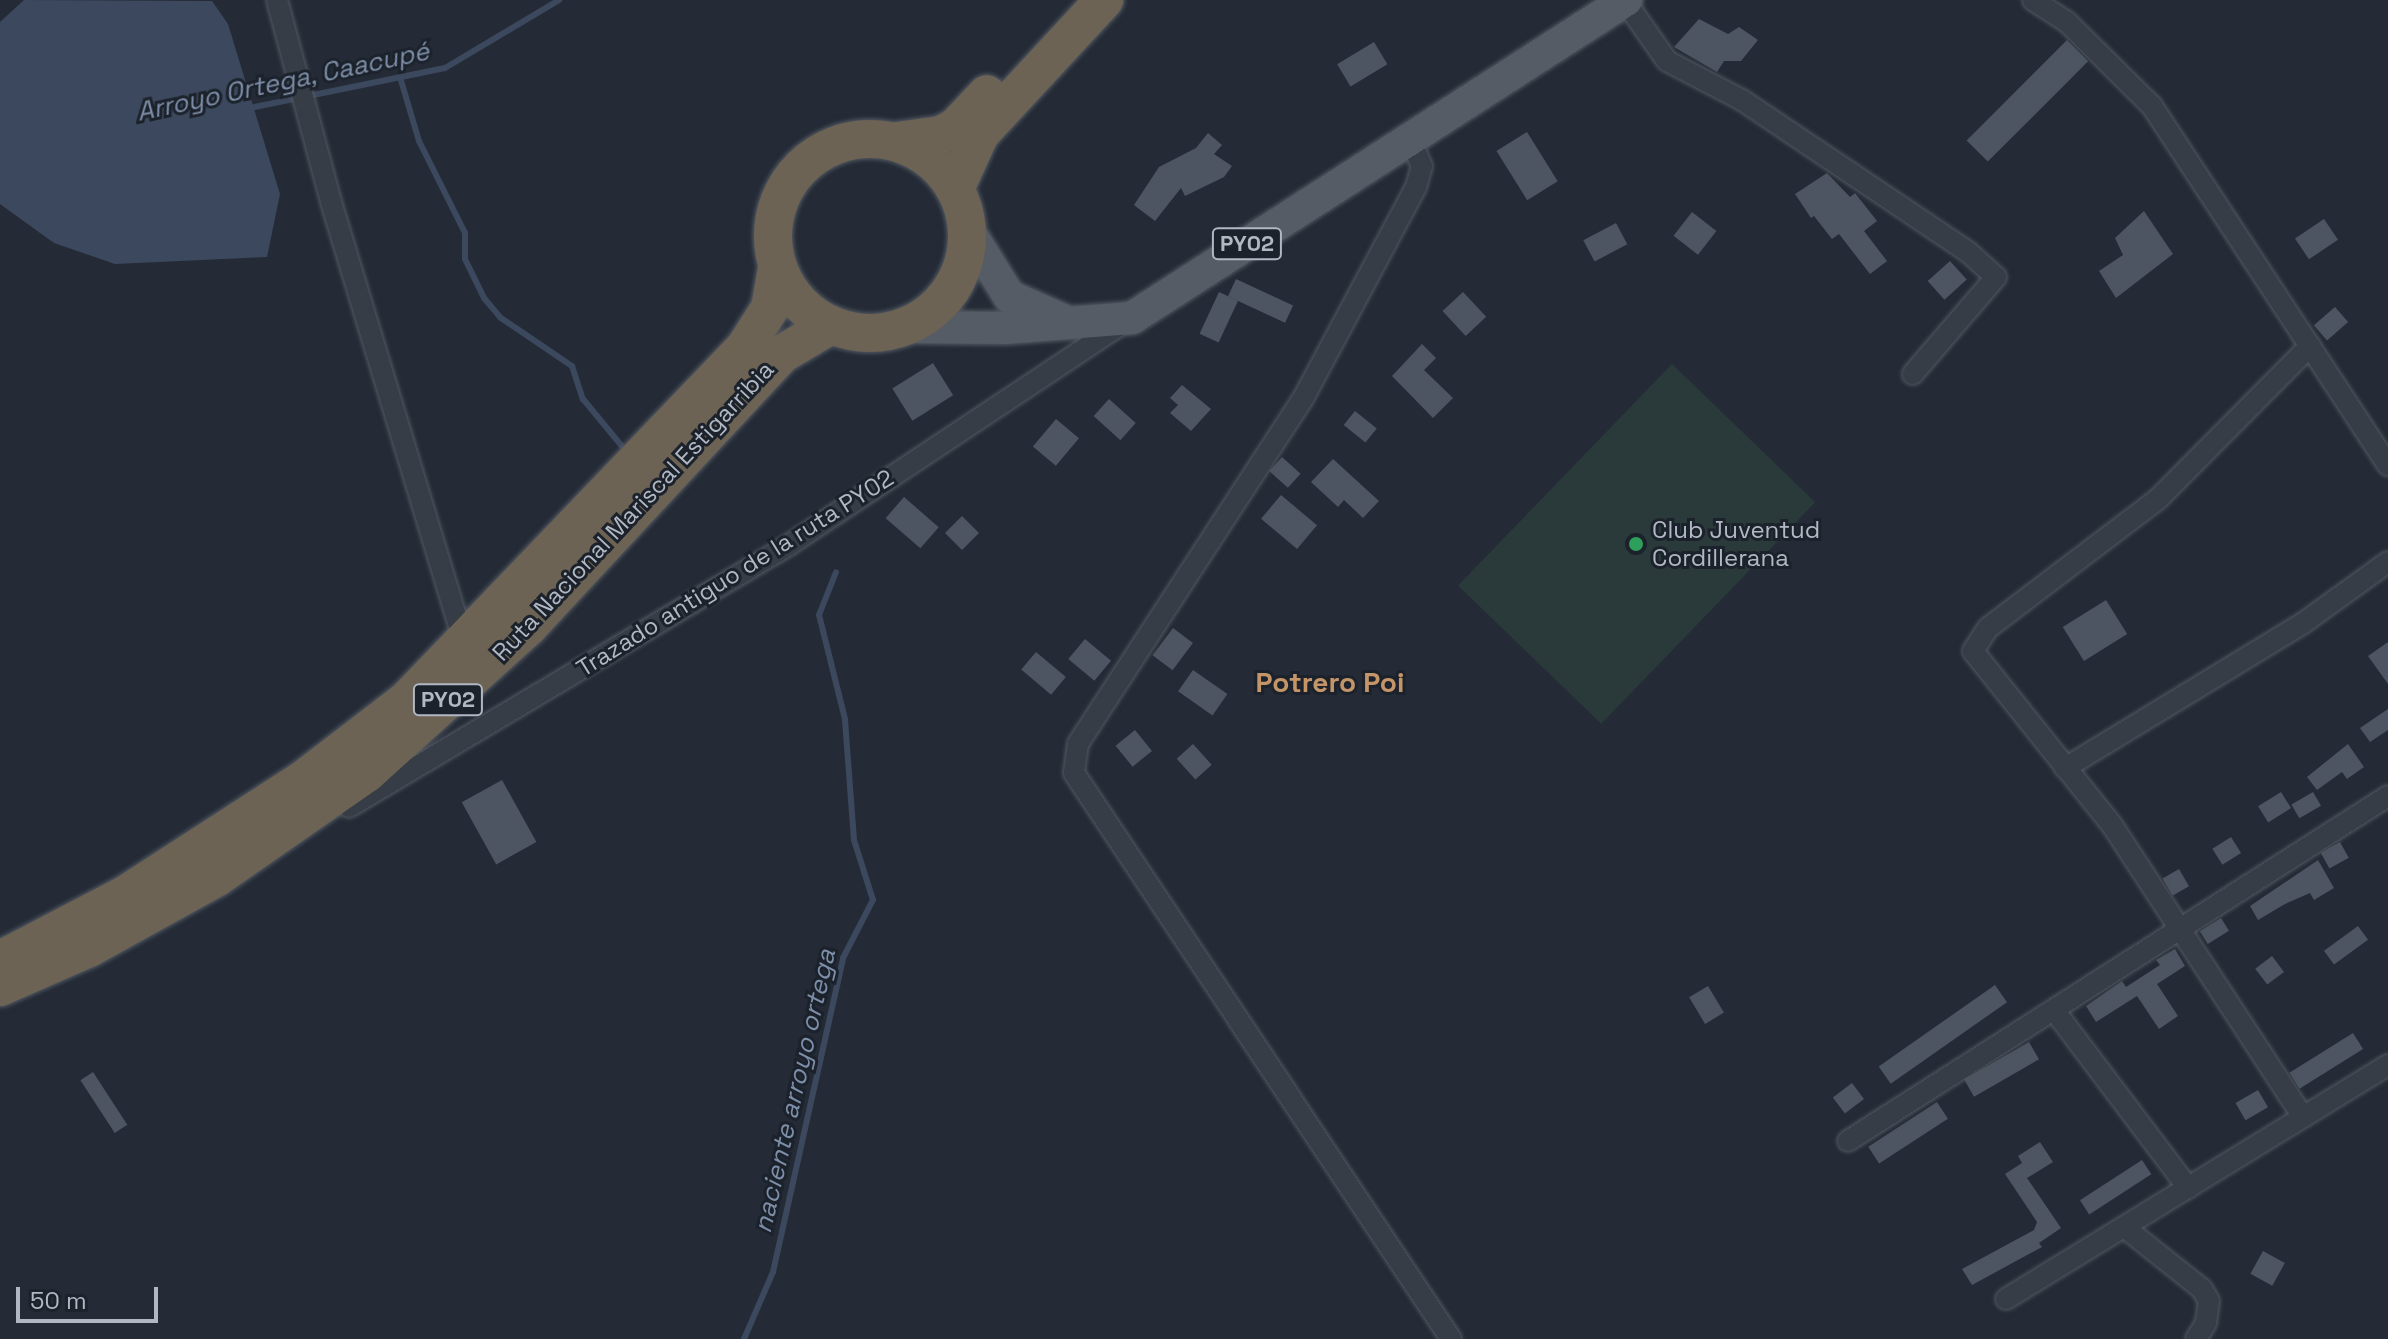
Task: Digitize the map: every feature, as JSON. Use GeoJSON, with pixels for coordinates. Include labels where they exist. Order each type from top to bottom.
{"type":"FeatureCollection","features":[{"type":"Feature","properties":{"kind":"highway","name":"PY02"},"geometry":{"type":"LineString","coordinates":[[897,141],[932,160],[956,187],[968,230],[962,270],[941,303],[909,327],[882,334],[829,326],[806,312],[777,269],[771,236],[775,215],[793,176],[817,154],[847,141],[897,141],[941,135],[956,127],[1073,0]]}},
{"type":"Feature","properties":{"kind":"highway"},"geometry":{"type":"LineString","coordinates":[[956,187],[980,134],[1104,0]]}},
{"type":"Feature","properties":{"kind":"highway","name":"Ruta Nacional Mariscal Estigarribia"},"geometry":{"type":"LineString","coordinates":[[0,960],[125,895],[304,779],[407,700],[744,349],[770,308],[777,269]]}},
{"type":"Feature","properties":{"kind":"highway","name":"Ruta Nacional Mariscal Estigarribia"},"geometry":{"type":"LineString","coordinates":[[0,987],[89,948],[216,878],[367,773],[529,626],[782,354],[829,326]]}},
{"type":"Feature","properties":{"kind":"main road","name":"PY02"},"geometry":{"type":"LineString","coordinates":[[1075,325],[1132,318],[1409,136],[1626,0]]}},
{"type":"Feature","properties":{"kind":"main road"},"geometry":{"type":"LineString","coordinates":[[968,230],[1009,296],[1075,325]]}},
{"type":"Feature","properties":{"kind":"main road"},"geometry":{"type":"LineString","coordinates":[[909,327],[1075,325]]}},
{"type":"Feature","properties":{"kind":"street"},"geometry":{"type":"LineString","coordinates":[[277,0],[309,120],[463,640]]}},
{"type":"Feature","properties":{"kind":"street"},"geometry":{"type":"LineString","coordinates":[[1626,0],[1667,61],[1742,100],[1967,251],[1996,277],[1913,374]]}},
{"type":"Feature","properties":{"kind":"street"},"geometry":{"type":"LineString","coordinates":[[2033,0],[2067,22],[2152,106],[2388,465]]}},
{"type":"Feature","properties":{"kind":"street"},"geometry":{"type":"LineString","coordinates":[[1409,136],[1422,166],[1416,187],[1304,397],[1078,744],[1074,773],[1451,1339]]}},
{"type":"Feature","properties":{"kind":"street","name":"Trazado antiguo de la ruta PY02"},"geometry":{"type":"LineString","coordinates":[[331,817],[789,545],[1132,318]]}},
{"type":"Feature","properties":{"kind":"street"},"geometry":{"type":"LineString","coordinates":[[2303,1117],[2111,824],[1973,651],[1988,628],[2158,499],[2310,346]]}},
{"type":"Feature","properties":{"kind":"street"},"geometry":{"type":"LineString","coordinates":[[2065,768],[2302,624],[2388,562]]}},
{"type":"Feature","properties":{"kind":"street"},"geometry":{"type":"LineString","coordinates":[[1848,1141],[2388,796]]}},
{"type":"Feature","properties":{"kind":"street"},"geometry":{"type":"LineString","coordinates":[[2054,1010],[2188,1188]]}},
{"type":"Feature","properties":{"kind":"street"},"geometry":{"type":"LineString","coordinates":[[2006,1299],[2388,1065]]}},
{"type":"Feature","properties":{"kind":"street"},"geometry":{"type":"LineString","coordinates":[[2124,1227],[2202,1289],[2209,1301],[2206,1323],[2196,1339]]}},
{"type":"Feature","properties":{"kind":"shaded area","name":"Club Juventud Cordillerana"},"geometry":{"type":"Polygon","coordinates":[[[1672,364],[1815,502],[1601,724],[1458,586],[1672,364]]]}},
{"type":"Feature","properties":{"kind":"water"},"geometry":{"type":"Polygon","coordinates":[[[24,0],[212,1],[228,24],[280,194],[267,257],[115,264],[54,243],[0,204],[0,22],[24,0]]]}},
{"type":"Feature","properties":{"kind":"building"},"geometry":{"type":"Polygon","coordinates":[[[1699,19],[1728,34],[1739,27],[1758,40],[1741,61],[1724,61],[1717,72],[1674,47],[1699,19]]]}},
{"type":"Feature","properties":{"kind":"building"},"geometry":{"type":"Polygon","coordinates":[[[2067,40],[2088,61],[1988,162],[1967,140],[2067,40]]]}},
{"type":"Feature","properties":{"kind":"building"},"geometry":{"type":"Polygon","coordinates":[[[1374,42],[1387,64],[1351,86],[1337,64],[1374,42]]]}},
{"type":"Feature","properties":{"kind":"building"},"geometry":{"type":"Polygon","coordinates":[[[1527,132],[1558,181],[1527,200],[1496,151],[1527,132]]]}},
{"type":"Feature","properties":{"kind":"building"},"geometry":{"type":"Polygon","coordinates":[[[1208,133],[1222,145],[1214,154],[1232,166],[1224,177],[1185,196],[1181,188],[1155,221],[1134,205],[1159,167],[1196,148],[1208,133]]]}},
{"type":"Feature","properties":{"kind":"building"},"geometry":{"type":"Polygon","coordinates":[[[1827,173],[1850,197],[1855,193],[1877,221],[1864,231],[1887,261],[1870,274],[1839,234],[1832,239],[1814,216],[1811,218],[1795,194],[1827,173]]]}},
{"type":"Feature","properties":{"kind":"building"},"geometry":{"type":"Polygon","coordinates":[[[2144,211],[2173,254],[2116,298],[2099,271],[2123,255],[2115,238],[2144,211]]]}},
{"type":"Feature","properties":{"kind":"building"},"geometry":{"type":"Polygon","coordinates":[[[1692,212],[1716,231],[1698,255],[1674,236],[1692,212]]]}},
{"type":"Feature","properties":{"kind":"building"},"geometry":{"type":"Polygon","coordinates":[[[2324,219],[2338,240],[2309,259],[2295,239],[2324,219]]]}},
{"type":"Feature","properties":{"kind":"building"},"geometry":{"type":"Polygon","coordinates":[[[1616,223],[1627,244],[1595,262],[1583,240],[1616,223]]]}},
{"type":"Feature","properties":{"kind":"building"},"geometry":{"type":"Polygon","coordinates":[[[1950,261],[1967,280],[1944,300],[1928,281],[1950,261]]]}},
{"type":"Feature","properties":{"kind":"building"},"geometry":{"type":"Polygon","coordinates":[[[1236,279],[1293,306],[1285,323],[1228,296],[1236,279]]]}},
{"type":"Feature","properties":{"kind":"building"},"geometry":{"type":"Polygon","coordinates":[[[1219,292],[1238,301],[1219,343],[1200,334],[1219,292]]]}},
{"type":"Feature","properties":{"kind":"building"},"geometry":{"type":"Polygon","coordinates":[[[1463,292],[1486,317],[1466,336],[1443,311],[1463,292]]]}},
{"type":"Feature","properties":{"kind":"building"},"geometry":{"type":"Polygon","coordinates":[[[2335,307],[2348,322],[2327,340],[2314,325],[2335,307]]]}},
{"type":"Feature","properties":{"kind":"building"},"geometry":{"type":"Polygon","coordinates":[[[1422,344],[1436,358],[1424,370],[1453,398],[1433,418],[1392,376],[1422,344]]]}},
{"type":"Feature","properties":{"kind":"building"},"geometry":{"type":"Polygon","coordinates":[[[933,363],[953,395],[912,421],[892,388],[933,363]]]}},
{"type":"Feature","properties":{"kind":"building"},"geometry":{"type":"Polygon","coordinates":[[[1182,385],[1211,409],[1191,431],[1170,413],[1178,405],[1170,398],[1182,385]]]}},
{"type":"Feature","properties":{"kind":"building"},"geometry":{"type":"Polygon","coordinates":[[[1109,399],[1136,423],[1120,440],[1094,416],[1109,399]]]}},
{"type":"Feature","properties":{"kind":"building"},"geometry":{"type":"Polygon","coordinates":[[[1355,411],[1377,429],[1365,443],[1344,425],[1355,411]]]}},
{"type":"Feature","properties":{"kind":"building"},"geometry":{"type":"Polygon","coordinates":[[[1056,419],[1079,438],[1056,466],[1033,447],[1056,419]]]}},
{"type":"Feature","properties":{"kind":"building"},"geometry":{"type":"Polygon","coordinates":[[[1282,457],[1301,474],[1288,488],[1269,471],[1282,457]]]}},
{"type":"Feature","properties":{"kind":"building"},"geometry":{"type":"Polygon","coordinates":[[[1333,459],[1379,501],[1363,518],[1344,500],[1338,507],[1311,482],[1333,459]]]}},
{"type":"Feature","properties":{"kind":"building"},"geometry":{"type":"Polygon","coordinates":[[[1281,495],[1317,525],[1297,549],[1261,519],[1281,495]]]}},
{"type":"Feature","properties":{"kind":"building"},"geometry":{"type":"Polygon","coordinates":[[[904,497],[939,527],[920,548],[886,518],[904,497]]]}},
{"type":"Feature","properties":{"kind":"building"},"geometry":{"type":"Polygon","coordinates":[[[962,516],[979,533],[962,550],[945,533],[962,516]]]}},
{"type":"Feature","properties":{"kind":"building"},"geometry":{"type":"Polygon","coordinates":[[[2106,600],[2127,634],[2084,661],[2063,627],[2106,600]]]}},
{"type":"Feature","properties":{"kind":"building"},"geometry":{"type":"Polygon","coordinates":[[[1173,628],[1193,643],[1173,670],[1153,655],[1173,628]]]}},
{"type":"Feature","properties":{"kind":"building"},"geometry":{"type":"Polygon","coordinates":[[[1085,639],[1111,661],[1094,681],[1068,659],[1085,639]]]}},
{"type":"Feature","properties":{"kind":"building"},"geometry":{"type":"Polygon","coordinates":[[[2388,642],[2388,684],[2368,656],[2388,642]]]}},
{"type":"Feature","properties":{"kind":"building"},"geometry":{"type":"Polygon","coordinates":[[[1036,652],[1066,677],[1051,695],[1021,670],[1036,652]]]}},
{"type":"Feature","properties":{"kind":"building"},"geometry":{"type":"Polygon","coordinates":[[[1193,670],[1227,694],[1212,715],[1178,691],[1193,670]]]}},
{"type":"Feature","properties":{"kind":"building"},"geometry":{"type":"Polygon","coordinates":[[[2388,709],[2388,730],[2370,742],[2360,728],[2388,709]]]}},
{"type":"Feature","properties":{"kind":"building"},"geometry":{"type":"Polygon","coordinates":[[[1135,730],[1152,751],[1133,767],[1116,746],[1135,730]]]}},
{"type":"Feature","properties":{"kind":"building"},"geometry":{"type":"Polygon","coordinates":[[[1193,744],[1212,765],[1195,780],[1177,759],[1193,744]]]}},
{"type":"Feature","properties":{"kind":"building"},"geometry":{"type":"Polygon","coordinates":[[[2348,744],[2364,767],[2347,779],[2342,772],[2317,790],[2307,777],[2348,744]]]}},
{"type":"Feature","properties":{"kind":"building"},"geometry":{"type":"Polygon","coordinates":[[[502,780],[536,842],[496,864],[462,802],[502,780]]]}},
{"type":"Feature","properties":{"kind":"building"},"geometry":{"type":"Polygon","coordinates":[[[2281,792],[2291,808],[2268,822],[2258,806],[2281,792]]]}},
{"type":"Feature","properties":{"kind":"building"},"geometry":{"type":"Polygon","coordinates":[[[2313,792],[2321,806],[2299,818],[2291,804],[2313,792]]]}},
{"type":"Feature","properties":{"kind":"building"},"geometry":{"type":"Polygon","coordinates":[[[2231,837],[2241,853],[2222,865],[2212,849],[2231,837]]]}},
{"type":"Feature","properties":{"kind":"building"},"geometry":{"type":"Polygon","coordinates":[[[2340,842],[2349,858],[2329,868],[2321,853],[2340,842]]]}},
{"type":"Feature","properties":{"kind":"building"},"geometry":{"type":"Polygon","coordinates":[[[2318,860],[2334,888],[2314,900],[2310,893],[2258,920],[2250,906],[2318,860]]]}},
{"type":"Feature","properties":{"kind":"building"},"geometry":{"type":"Polygon","coordinates":[[[2179,869],[2189,886],[2173,896],[2163,878],[2179,869]]]}},
{"type":"Feature","properties":{"kind":"building"},"geometry":{"type":"Polygon","coordinates":[[[2221,918],[2229,931],[2208,944],[2200,931],[2221,918]]]}},
{"type":"Feature","properties":{"kind":"building"},"geometry":{"type":"Polygon","coordinates":[[[2358,926],[2368,940],[2334,964],[2324,951],[2358,926]]]}},
{"type":"Feature","properties":{"kind":"building"},"geometry":{"type":"Polygon","coordinates":[[[2175,949],[2185,966],[2157,984],[2178,1016],[2159,1029],[2137,996],[2096,1022],[2086,1006],[2122,981],[2126,987],[2160,965],[2156,960],[2175,949]]]}},
{"type":"Feature","properties":{"kind":"building"},"geometry":{"type":"Polygon","coordinates":[[[2272,956],[2284,972],[2267,985],[2255,969],[2272,956]]]}},
{"type":"Feature","properties":{"kind":"building"},"geometry":{"type":"Polygon","coordinates":[[[1995,985],[2007,1002],[1891,1084],[1879,1066],[1995,985]]]}},
{"type":"Feature","properties":{"kind":"building"},"geometry":{"type":"Polygon","coordinates":[[[1708,986],[1724,1013],[1705,1024],[1689,997],[1708,986]]]}},
{"type":"Feature","properties":{"kind":"building"},"geometry":{"type":"Polygon","coordinates":[[[2353,1033],[2363,1049],[2299,1089],[2289,1073],[2353,1033]]]}},
{"type":"Feature","properties":{"kind":"building"},"geometry":{"type":"Polygon","coordinates":[[[2029,1042],[2039,1059],[1974,1097],[1964,1080],[2029,1042]]]}},
{"type":"Feature","properties":{"kind":"building"},"geometry":{"type":"Polygon","coordinates":[[[93,1072],[127,1125],[115,1133],[80,1080],[93,1072]]]}},
{"type":"Feature","properties":{"kind":"building"},"geometry":{"type":"Polygon","coordinates":[[[1852,1083],[1864,1099],[1845,1113],[1833,1097],[1852,1083]]]}},
{"type":"Feature","properties":{"kind":"building"},"geometry":{"type":"Polygon","coordinates":[[[2258,1090],[2268,1107],[2245,1120],[2235,1103],[2258,1090]]]}},
{"type":"Feature","properties":{"kind":"building"},"geometry":{"type":"Polygon","coordinates":[[[1937,1102],[1948,1119],[1879,1163],[1868,1147],[1937,1102]]]}},
{"type":"Feature","properties":{"kind":"building"},"geometry":{"type":"Polygon","coordinates":[[[2040,1142],[2053,1162],[2027,1178],[2061,1228],[2039,1243],[2042,1247],[1972,1285],[1962,1269],[2034,1230],[2037,1222],[2005,1174],[2022,1163],[2018,1156],[2040,1142]]]}},
{"type":"Feature","properties":{"kind":"building"},"geometry":{"type":"Polygon","coordinates":[[[2142,1160],[2151,1174],[2089,1215],[2080,1200],[2142,1160]]]}},
{"type":"Feature","properties":{"kind":"building"},"geometry":{"type":"Polygon","coordinates":[[[2263,1251],[2285,1263],[2272,1286],[2250,1274],[2263,1251]]]}},
{"type":"Feature","properties":{"kind":"waterway","name":"Arroyo Ortega, Caacupé"},"geometry":{"type":"LineString","coordinates":[[250,108],[445,68],[559,0]]}},
{"type":"Feature","properties":{"kind":"waterway","name":"naciente arroyo ortega"},"geometry":{"type":"LineString","coordinates":[[400,77],[419,141],[465,233],[465,259],[484,298],[501,318],[572,366],[583,399],[625,450]]}},
{"type":"Feature","properties":{"kind":"waterway","name":"naciente arroyo ortega"},"geometry":{"type":"LineString","coordinates":[[744,1339],[773,1272],[843,958],[873,900],[854,840],[845,719],[819,615],[836,572]]}},
{"type":"Feature","properties":{"kind":"place","name":"Club Juventud Cordillerana"},"geometry":{"type":"Point","coordinates":[1636,544]}},
{"type":"Feature","properties":{"kind":"district","name":"Potrero Poi"},"geometry":{"type":"Point","coordinates":[1330,682]}}]}
